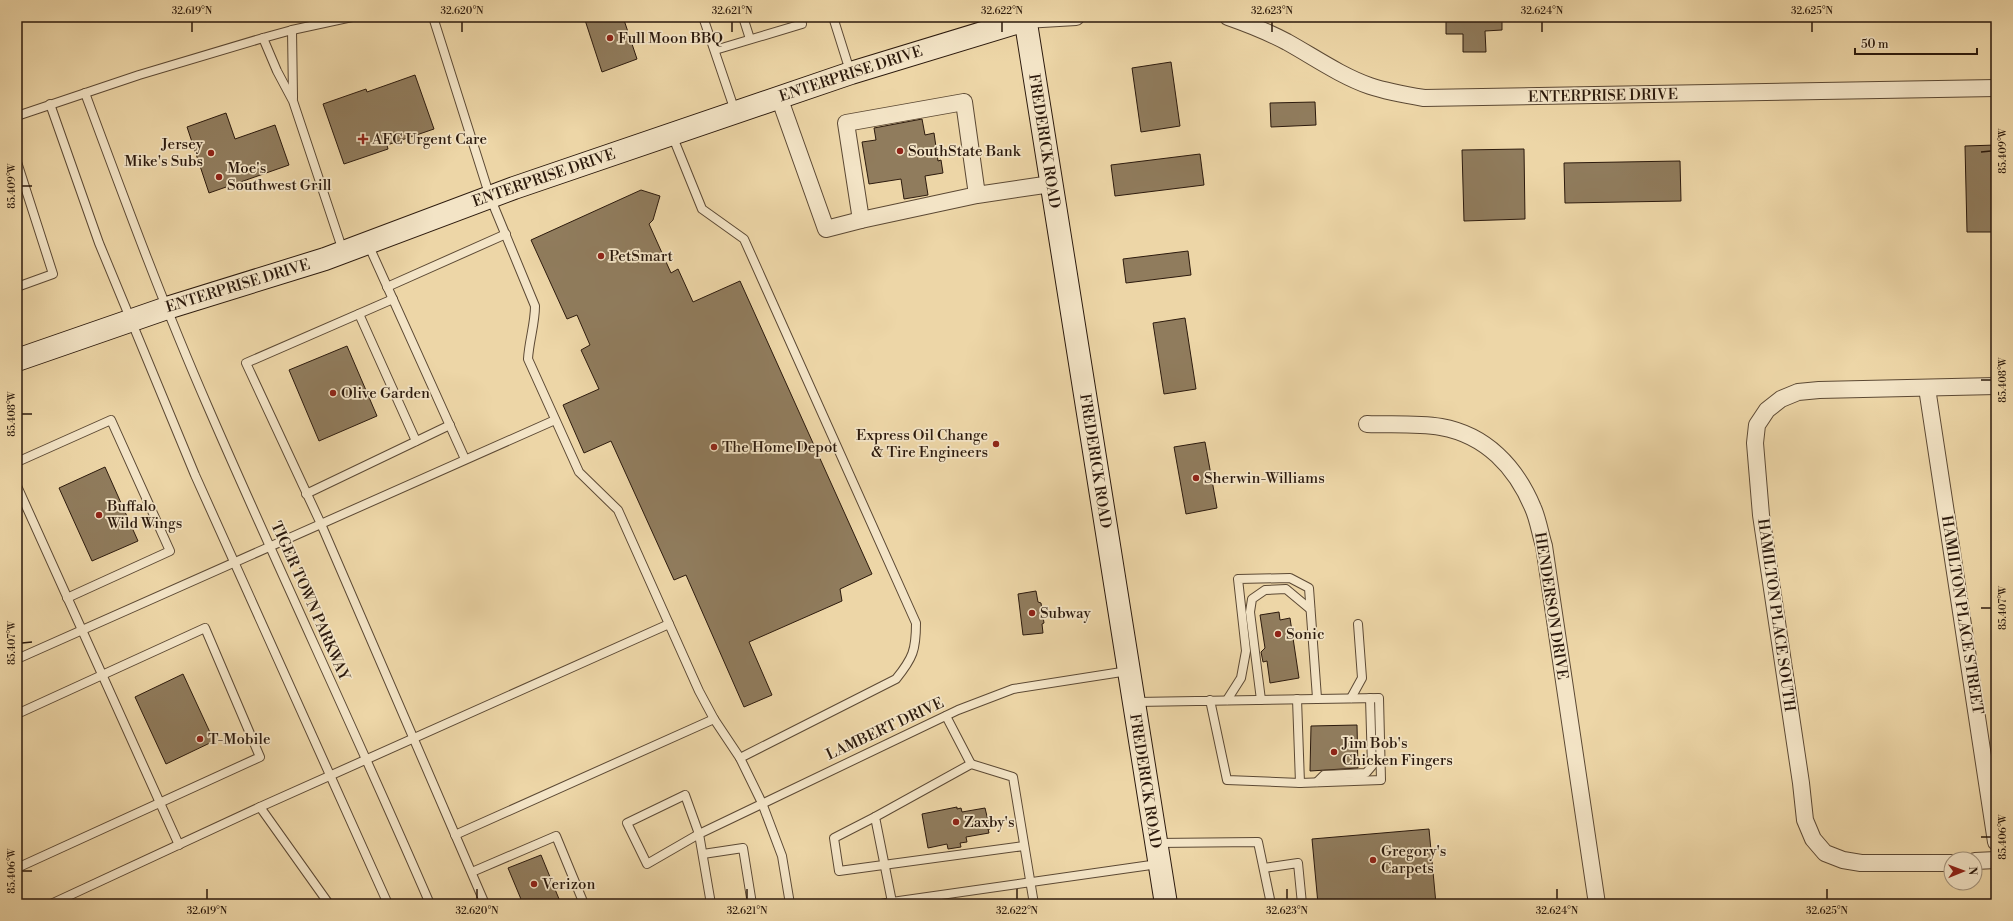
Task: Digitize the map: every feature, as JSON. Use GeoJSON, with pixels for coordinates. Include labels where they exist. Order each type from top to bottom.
{"type":"FeatureCollection","features":[{"type":"Feature","properties":{"kind":"street","name":"ENTERPRISE DRIVE"},"geometry":{"type":"LineString","coordinates":[[17,360],[168,308],[343,252],[490,197],[850,73],[1025,19],[1076,17]]}},
{"type":"Feature","properties":{"kind":"street","name":"ENTERPRISE DRIVE"},"geometry":{"type":"LineString","coordinates":[[1228,17],[1255,21],[1319,61],[1370,86],[1424,98],[1996,88]]}},
{"type":"Feature","properties":{"kind":"street","name":"FREDERICK ROAD"},"geometry":{"type":"LineString","coordinates":[[1025,19],[1166,904]]}},
{"type":"Feature","properties":{"kind":"street"},"geometry":{"type":"LineString","coordinates":[[779,97],[826,229],[977,195],[1051,184]]}},
{"type":"Feature","properties":{"kind":"street"},"geometry":{"type":"LineString","coordinates":[[861,220],[846,123],[964,102],[977,195]]}},
{"type":"Feature","properties":{"kind":"street","name":"HAMILTON PLACE SOUTH"},"geometry":{"type":"LineString","coordinates":[[1943,863],[1861,863],[1843,860],[1825,853],[1813,839],[1805,820],[1801,783],[1761,515],[1755,443],[1757,426],[1766,410],[1781,399],[1798,392],[1819,390],[1996,386]]}},
{"type":"Feature","properties":{"kind":"street","name":"HAMILTON PLACE STREET"},"geometry":{"type":"LineString","coordinates":[[1927,388],[1996,842]]}},
{"type":"Feature","properties":{"kind":"street","name":"HENDERSON DRIVE"},"geometry":{"type":"LineString","coordinates":[[1367,424],[1440,427],[1458,431],[1474,438],[1503,459],[1516,474],[1534,508],[1544,546],[1597,904]]}},
{"type":"Feature","properties":{"kind":"street"},"geometry":{"type":"LineString","coordinates":[[1983,861],[1996,860]]}},
{"type":"Feature","properties":{"kind":"lane"},"geometry":{"type":"LineString","coordinates":[[17,116],[50,104],[263,38],[352,17]]}},
{"type":"Feature","properties":{"kind":"lane"},"geometry":{"type":"LineString","coordinates":[[433,17],[490,197],[535,306],[535,324],[529,339],[528,359],[579,472],[618,510],[699,691],[714,719],[740,758],[762,803],[782,856],[790,904]]}},
{"type":"Feature","properties":{"kind":"lane"},"geometry":{"type":"LineString","coordinates":[[703,17],[735,112]]}},
{"type":"Feature","properties":{"kind":"lane"},"geometry":{"type":"LineString","coordinates":[[743,17],[750,40]]}},
{"type":"Feature","properties":{"kind":"lane"},"geometry":{"type":"LineString","coordinates":[[715,50],[802,24],[800,17]]}},
{"type":"Feature","properties":{"kind":"lane"},"geometry":{"type":"LineString","coordinates":[[835,18],[850,73]]}},
{"type":"Feature","properties":{"kind":"lane"},"geometry":{"type":"LineString","coordinates":[[292,30],[293,101]]}},
{"type":"Feature","properties":{"kind":"lane"},"geometry":{"type":"LineString","coordinates":[[263,38],[277,71],[293,101],[343,252]]}},
{"type":"Feature","properties":{"kind":"lane","name":"TIGER TOWN PARKWAY"},"geometry":{"type":"LineString","coordinates":[[85,93],[127,208],[207,406],[367,759],[430,904]]}},
{"type":"Feature","properties":{"kind":"lane"},"geometry":{"type":"LineString","coordinates":[[50,104],[99,243],[131,321],[233,562],[388,904]]}},
{"type":"Feature","properties":{"kind":"lane"},"geometry":{"type":"LineString","coordinates":[[672,134],[702,209],[744,239],[916,623],[916,643],[910,661],[896,679],[740,758]]}},
{"type":"Feature","properties":{"kind":"lane"},"geometry":{"type":"LineString","coordinates":[[17,162],[53,274],[17,287]]}},
{"type":"Feature","properties":{"kind":"lane"},"geometry":{"type":"LineString","coordinates":[[387,287],[506,234]]}},
{"type":"Feature","properties":{"kind":"lane"},"geometry":{"type":"LineString","coordinates":[[367,243],[465,460]]}},
{"type":"Feature","properties":{"kind":"lane"},"geometry":{"type":"LineString","coordinates":[[393,300],[246,364],[320,524],[486,904]]}},
{"type":"Feature","properties":{"kind":"lane"},"geometry":{"type":"LineString","coordinates":[[359,314],[416,441]]}},
{"type":"Feature","properties":{"kind":"lane"},"geometry":{"type":"LineString","coordinates":[[17,462],[111,420],[170,551],[67,598]]}},
{"type":"Feature","properties":{"kind":"lane"},"geometry":{"type":"LineString","coordinates":[[17,659],[555,420]]}},
{"type":"Feature","properties":{"kind":"lane"},"geometry":{"type":"LineString","coordinates":[[306,494],[450,425]]}},
{"type":"Feature","properties":{"kind":"lane"},"geometry":{"type":"LineString","coordinates":[[17,486],[179,845]]}},
{"type":"Feature","properties":{"kind":"lane"},"geometry":{"type":"LineString","coordinates":[[1227,700],[1241,678],[1246,651],[1238,579],[1290,578],[1309,588],[1316,698]]}},
{"type":"Feature","properties":{"kind":"lane"},"geometry":{"type":"LineString","coordinates":[[1262,700],[1250,612],[1252,599],[1265,590],[1286,589],[1310,609]]}},
{"type":"Feature","properties":{"kind":"lane"},"geometry":{"type":"LineString","coordinates":[[52,904],[260,807],[331,777],[413,738],[669,624]]}},
{"type":"Feature","properties":{"kind":"lane"},"geometry":{"type":"LineString","coordinates":[[1351,698],[1362,678],[1358,624]]}},
{"type":"Feature","properties":{"kind":"lane"},"geometry":{"type":"LineString","coordinates":[[17,714],[205,628],[260,757],[17,868]]}},
{"type":"Feature","properties":{"kind":"lane","name":"LAMBERT DRIVE"},"geometry":{"type":"LineString","coordinates":[[699,834],[685,795],[627,824],[647,864],[699,834],[762,803],[946,716],[1013,689],[1128,671]]}},
{"type":"Feature","properties":{"kind":"lane"},"geometry":{"type":"LineString","coordinates":[[1210,700],[1227,780],[1300,783],[1381,780],[1374,698]]}},
{"type":"Feature","properties":{"kind":"lane"},"geometry":{"type":"LineString","coordinates":[[1133,702],[1374,698]]}},
{"type":"Feature","properties":{"kind":"lane"},"geometry":{"type":"LineString","coordinates":[[1317,782],[1324,774],[1366,773],[1372,766],[1374,698]]}},
{"type":"Feature","properties":{"kind":"lane"},"geometry":{"type":"LineString","coordinates":[[1297,699],[1300,783]]}},
{"type":"Feature","properties":{"kind":"lane"},"geometry":{"type":"LineString","coordinates":[[946,716],[971,764],[1013,777],[1034,904]]}},
{"type":"Feature","properties":{"kind":"lane"},"geometry":{"type":"LineString","coordinates":[[455,835],[714,719]]}},
{"type":"Feature","properties":{"kind":"lane"},"geometry":{"type":"LineString","coordinates":[[971,764],[834,838],[839,871],[1024,846]]}},
{"type":"Feature","properties":{"kind":"lane"},"geometry":{"type":"LineString","coordinates":[[260,807],[329,904]]}},
{"type":"Feature","properties":{"kind":"lane"},"geometry":{"type":"LineString","coordinates":[[875,817],[891,903]]}},
{"type":"Feature","properties":{"kind":"lane"},"geometry":{"type":"LineString","coordinates":[[699,834],[711,904]]}},
{"type":"Feature","properties":{"kind":"lane"},"geometry":{"type":"LineString","coordinates":[[472,872],[556,836],[584,904]]}},
{"type":"Feature","properties":{"kind":"lane"},"geometry":{"type":"LineString","coordinates":[[881,904],[1030,882],[1157,854],[1258,842],[1271,904]]}},
{"type":"Feature","properties":{"kind":"lane"},"geometry":{"type":"LineString","coordinates":[[702,854],[743,848],[752,904]]}},
{"type":"Feature","properties":{"kind":"lane"},"geometry":{"type":"LineString","coordinates":[[1264,868],[1298,863],[1302,904]]}},
{"type":"Feature","properties":{"kind":"building","name":"Full Moon BBQ"},"geometry":{"type":"Polygon","coordinates":[[[584,17],[623,17],[637,59],[602,72],[584,17]]]}},
{"type":"Feature","properties":{"kind":"building"},"geometry":{"type":"Polygon","coordinates":[[[1446,17],[1502,17],[1502,30],[1485,31],[1486,52],[1463,52],[1463,34],[1446,34],[1446,17]]]}},
{"type":"Feature","properties":{"kind":"building"},"geometry":{"type":"Polygon","coordinates":[[[1171,62],[1180,126],[1141,132],[1132,68],[1171,62]]]}},
{"type":"Feature","properties":{"kind":"building"},"geometry":{"type":"Polygon","coordinates":[[[415,75],[434,129],[387,145],[388,149],[344,164],[323,104],[366,89],[367,92],[415,75]]]}},
{"type":"Feature","properties":{"kind":"building"},"geometry":{"type":"Polygon","coordinates":[[[1315,102],[1316,125],[1271,127],[1270,103],[1315,102]]]}},
{"type":"Feature","properties":{"kind":"building"},"geometry":{"type":"Polygon","coordinates":[[[226,113],[235,139],[275,125],[289,165],[209,193],[187,127],[226,113]]]}},
{"type":"Feature","properties":{"kind":"building","name":"SouthState Bank"},"geometry":{"type":"Polygon","coordinates":[[[922,119],[925,135],[934,133],[938,161],[941,160],[943,173],[925,176],[928,195],[904,199],[901,179],[869,184],[862,142],[876,140],[874,128],[922,119]]]}},
{"type":"Feature","properties":{"kind":"building"},"geometry":{"type":"Polygon","coordinates":[[[1996,145],[1996,232],[1967,232],[1965,146],[1996,145]]]}},
{"type":"Feature","properties":{"kind":"building"},"geometry":{"type":"Polygon","coordinates":[[[1524,149],[1525,219],[1464,221],[1462,150],[1524,149]]]}},
{"type":"Feature","properties":{"kind":"building"},"geometry":{"type":"Polygon","coordinates":[[[1200,154],[1204,185],[1115,196],[1111,165],[1200,154]]]}},
{"type":"Feature","properties":{"kind":"building"},"geometry":{"type":"Polygon","coordinates":[[[1680,161],[1681,201],[1565,203],[1564,163],[1680,161]]]}},
{"type":"Feature","properties":{"kind":"building","name":"The Home Depot"},"geometry":{"type":"Polygon","coordinates":[[[641,190],[660,196],[653,220],[649,224],[671,273],[678,269],[693,302],[740,281],[872,574],[840,589],[842,601],[749,642],[772,695],[744,707],[686,575],[674,580],[611,441],[584,453],[563,405],[599,389],[581,350],[590,345],[577,315],[567,319],[531,240],[641,190]]]}},
{"type":"Feature","properties":{"kind":"building"},"geometry":{"type":"Polygon","coordinates":[[[1188,251],[1191,275],[1126,283],[1123,259],[1188,251]]]}},
{"type":"Feature","properties":{"kind":"building"},"geometry":{"type":"Polygon","coordinates":[[[1185,318],[1196,389],[1164,394],[1153,323],[1185,318]]]}},
{"type":"Feature","properties":{"kind":"building","name":"Olive Garden"},"geometry":{"type":"Polygon","coordinates":[[[347,346],[377,416],[319,441],[289,370],[347,346]]]}},
{"type":"Feature","properties":{"kind":"building","name":"Sherwin-Williams"},"geometry":{"type":"Polygon","coordinates":[[[1205,442],[1217,508],[1186,514],[1174,447],[1205,442]]]}},
{"type":"Feature","properties":{"kind":"building"},"geometry":{"type":"Polygon","coordinates":[[[105,467],[138,541],[92,561],[59,488],[105,467]]]}},
{"type":"Feature","properties":{"kind":"building","name":"Subway"},"geometry":{"type":"Polygon","coordinates":[[[1036,591],[1038,602],[1041,603],[1044,623],[1042,624],[1043,633],[1023,635],[1018,594],[1036,591]]]}},
{"type":"Feature","properties":{"kind":"building","name":"Sonic"},"geometry":{"type":"Polygon","coordinates":[[[1279,612],[1280,620],[1290,618],[1299,678],[1270,683],[1267,661],[1263,662],[1261,652],[1265,648],[1260,615],[1279,612]]]}},
{"type":"Feature","properties":{"kind":"building"},"geometry":{"type":"Polygon","coordinates":[[[183,674],[214,741],[166,764],[135,697],[183,674]]]}},
{"type":"Feature","properties":{"kind":"building","name":"Jim Bob's Chicken Fingers"},"geometry":{"type":"Polygon","coordinates":[[[1357,725],[1358,768],[1310,771],[1311,726],[1357,725]]]}},
{"type":"Feature","properties":{"kind":"building","name":"Zaxby's"},"geometry":{"type":"Polygon","coordinates":[[[957,807],[957,809],[961,808],[962,812],[985,808],[990,829],[988,829],[989,833],[966,837],[967,842],[960,843],[961,847],[948,849],[947,844],[928,848],[922,814],[957,807]]]}},
{"type":"Feature","properties":{"kind":"building","name":"Gregory's Carpets"},"geometry":{"type":"Polygon","coordinates":[[[1429,829],[1436,904],[1318,904],[1312,839],[1429,829]]]}},
{"type":"Feature","properties":{"kind":"building","name":"Verizon"},"geometry":{"type":"Polygon","coordinates":[[[541,855],[559,899],[547,904],[523,904],[508,868],[541,855]]]}},
{"type":"Feature","properties":{"kind":"place","name":"Full Moon BBQ"},"geometry":{"type":"Point","coordinates":[610,38]}},
{"type":"Feature","properties":{"kind":"place","name":"AFC Urgent Care"},"geometry":{"type":"Point","coordinates":[363,139]}},
{"type":"Feature","properties":{"kind":"place","name":"SouthState Bank"},"geometry":{"type":"Point","coordinates":[900,151]}},
{"type":"Feature","properties":{"kind":"place","name":"Jersey Mike's Subs"},"geometry":{"type":"Point","coordinates":[211,153]}},
{"type":"Feature","properties":{"kind":"place","name":"Moe's Southwest Grill"},"geometry":{"type":"Point","coordinates":[219,177]}},
{"type":"Feature","properties":{"kind":"place","name":"PetSmart"},"geometry":{"type":"Point","coordinates":[601,256]}},
{"type":"Feature","properties":{"kind":"place","name":"Olive Garden"},"geometry":{"type":"Point","coordinates":[333,393]}},
{"type":"Feature","properties":{"kind":"place","name":"Express Oil Change & Tire Engineers"},"geometry":{"type":"Point","coordinates":[996,444]}},
{"type":"Feature","properties":{"kind":"place","name":"The Home Depot"},"geometry":{"type":"Point","coordinates":[714,447]}},
{"type":"Feature","properties":{"kind":"place","name":"Sherwin-Williams"},"geometry":{"type":"Point","coordinates":[1196,478]}},
{"type":"Feature","properties":{"kind":"place","name":"Buffalo Wild Wings"},"geometry":{"type":"Point","coordinates":[99,515]}},
{"type":"Feature","properties":{"kind":"place","name":"Subway"},"geometry":{"type":"Point","coordinates":[1032,613]}},
{"type":"Feature","properties":{"kind":"place","name":"Sonic"},"geometry":{"type":"Point","coordinates":[1278,634]}},
{"type":"Feature","properties":{"kind":"place","name":"T-Mobile"},"geometry":{"type":"Point","coordinates":[200,739]}},
{"type":"Feature","properties":{"kind":"place","name":"Jim Bob's Chicken Fingers"},"geometry":{"type":"Point","coordinates":[1334,752]}},
{"type":"Feature","properties":{"kind":"place","name":"Zaxby's"},"geometry":{"type":"Point","coordinates":[956,822]}},
{"type":"Feature","properties":{"kind":"place","name":"Gregory's Carpets"},"geometry":{"type":"Point","coordinates":[1373,860]}},
{"type":"Feature","properties":{"kind":"place","name":"Verizon"},"geometry":{"type":"Point","coordinates":[534,884]}}]}
